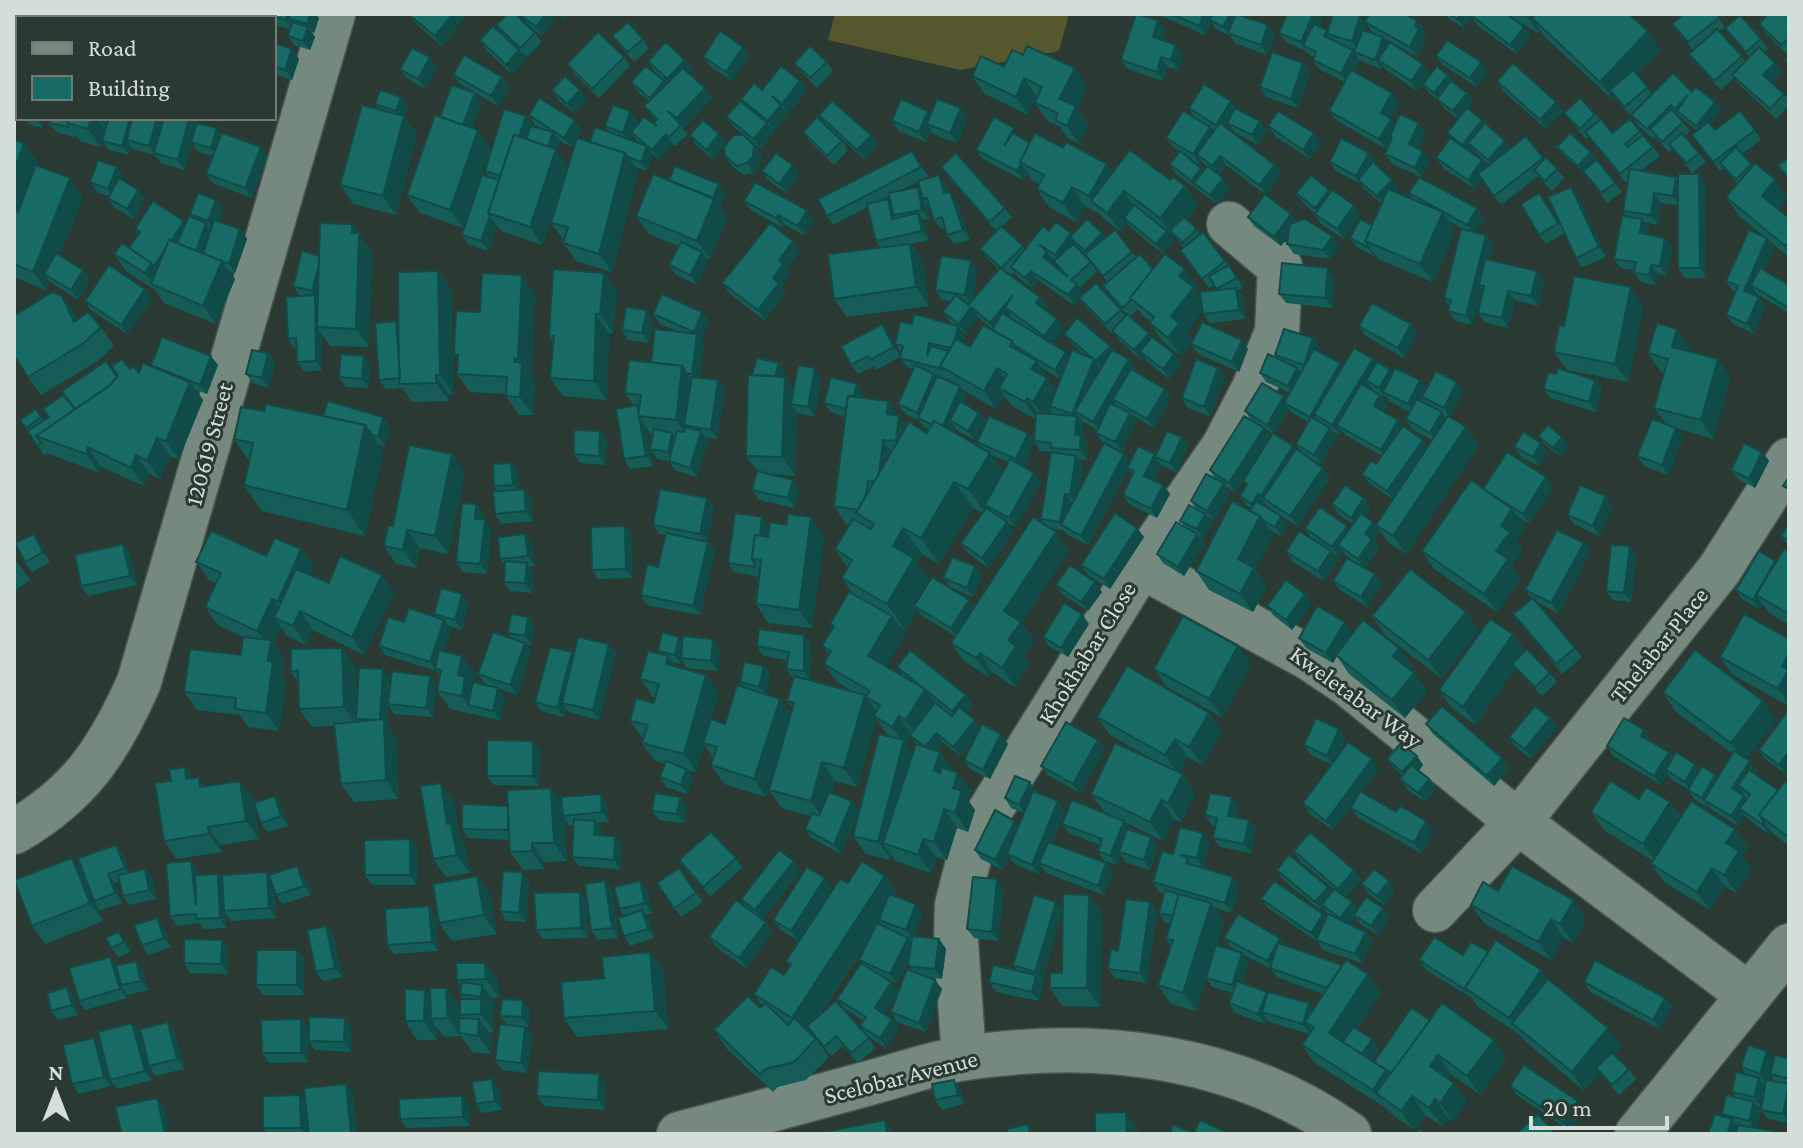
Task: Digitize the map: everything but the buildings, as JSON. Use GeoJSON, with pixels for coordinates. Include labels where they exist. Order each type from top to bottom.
{"type":"FeatureCollection","features":[{"type":"Feature","properties":{"kind":"street","name":"120619 Street"},"geometry":{"type":"LineString","coordinates":[[14,832],[37,819],[79,782],[114,738],[139,682],[333,14]]}},
{"type":"Feature","properties":{"kind":"street","name":"Khokhabar Close"},"geometry":{"type":"LineString","coordinates":[[964,1058],[956,942],[957,905],[975,835],[1141,566],[1224,446],[1254,388],[1277,332],[1280,267],[1229,224]]}},
{"type":"Feature","properties":{"kind":"street","name":"Thelabar Place"},"geometry":{"type":"LineString","coordinates":[[1435,910],[1518,822],[1719,570],[1789,460]]}},
{"type":"Feature","properties":{"kind":"street","name":"Kweletabar Way"},"geometry":{"type":"LineString","coordinates":[[1141,566],[1309,658],[1348,684],[1518,822]]}},
{"type":"Feature","properties":{"kind":"street"},"geometry":{"type":"LineString","coordinates":[[1518,822],[1749,995]]}},
{"type":"Feature","properties":{"kind":"street"},"geometry":{"type":"LineString","coordinates":[[1637,1134],[1789,946]]}},
{"type":"Feature","properties":{"kind":"street","name":"Scelobar Avenue"},"geometry":{"type":"LineString","coordinates":[[679,1134],[964,1058],[1067,1049],[1189,1062],[1233,1074],[1292,1099],[1349,1134]]}},
{"type":"Feature","properties":{"kind":"green space"},"geometry":{"type":"Polygon","coordinates":[[[835,14],[1069,14],[1059,51],[961,70],[828,40],[835,14]]]}}]}
